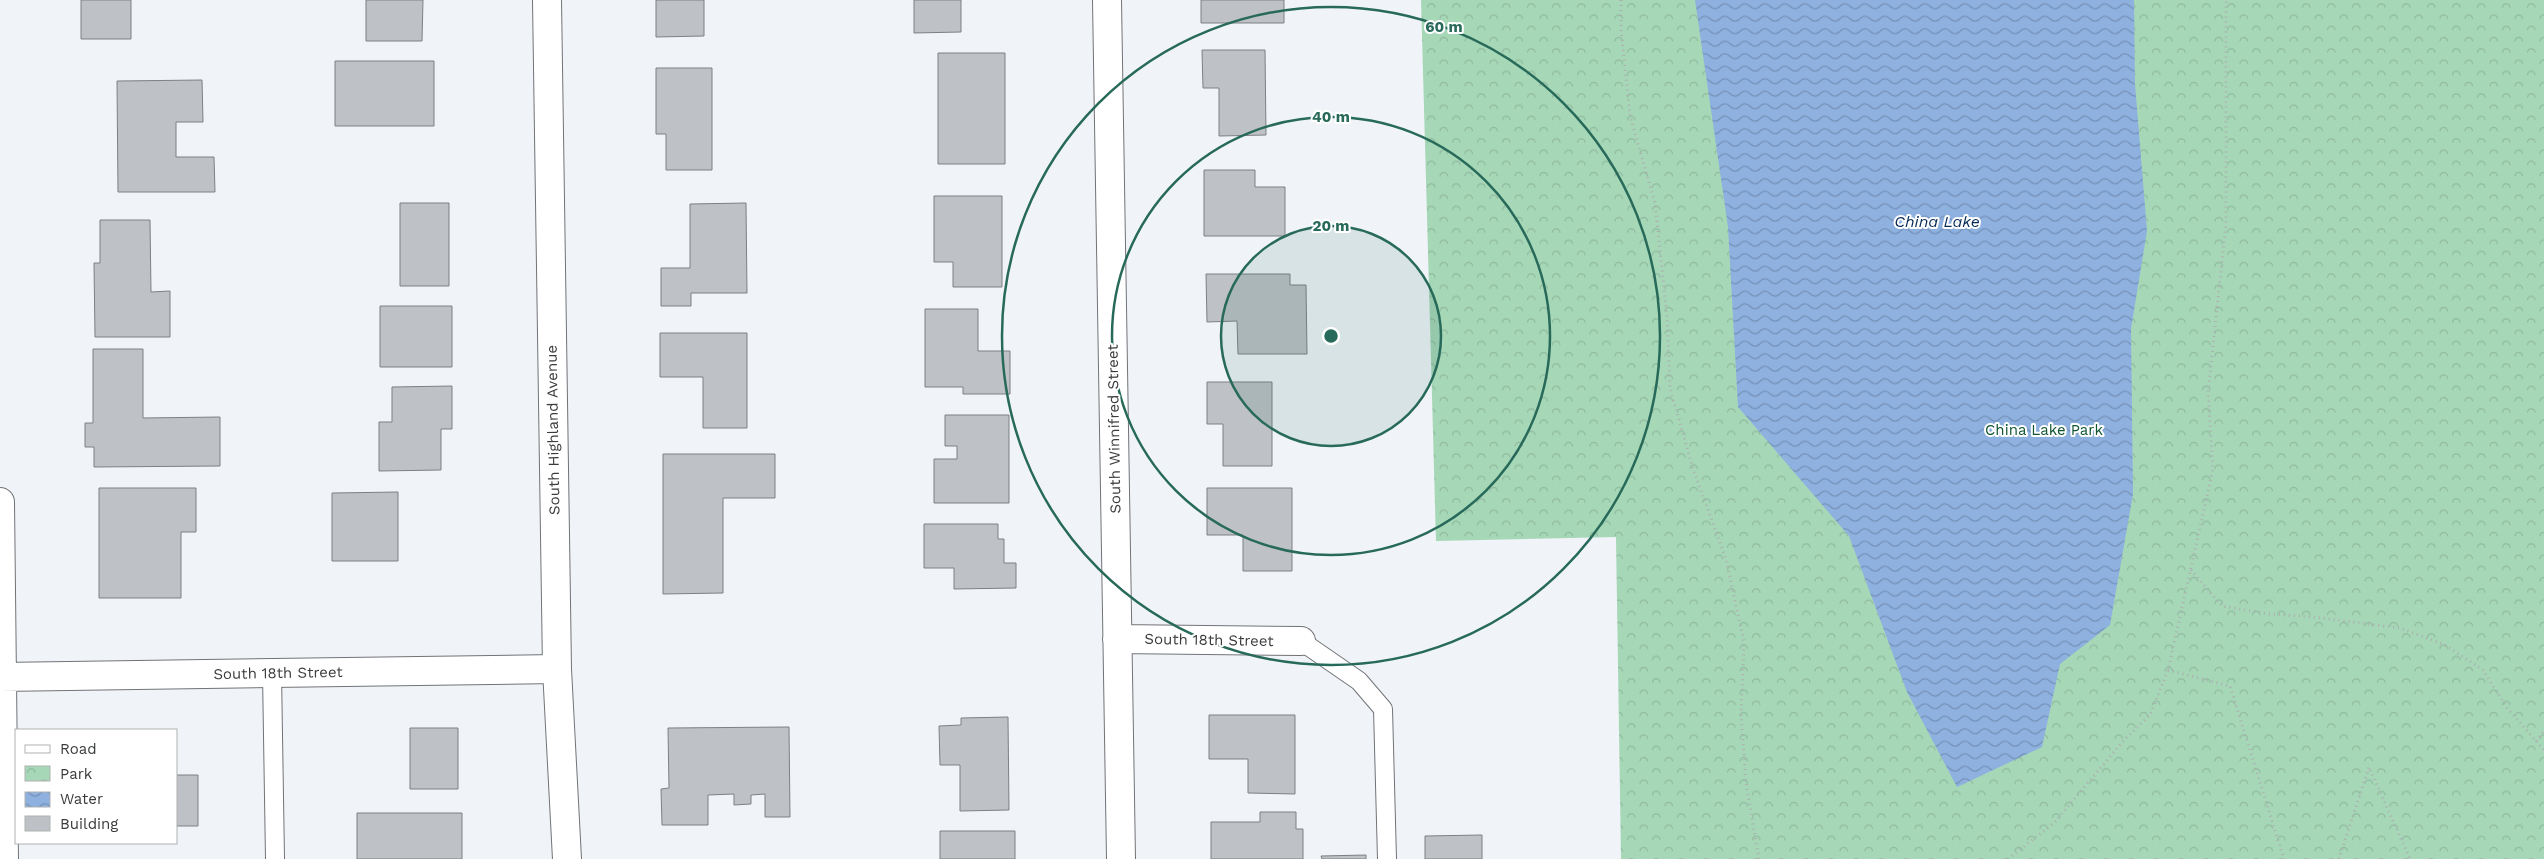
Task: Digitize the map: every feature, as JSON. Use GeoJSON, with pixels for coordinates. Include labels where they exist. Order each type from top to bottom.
{"type":"FeatureCollection","features":[{"type":"Feature","properties":{"kind":"street","name":"South Highland Avenue"},"geometry":{"type":"LineString","coordinates":[[547,0],[557,669],[567,859]]}},
{"type":"Feature","properties":{"kind":"street","name":"South Winnifred Street"},"geometry":{"type":"LineString","coordinates":[[1107,0],[1121,859]]}},
{"type":"Feature","properties":{"kind":"street"},"geometry":{"type":"LineString","coordinates":[[0,502],[4,859]]}},
{"type":"Feature","properties":{"kind":"street","name":"South 18th Street"},"geometry":{"type":"LineString","coordinates":[[1117,639],[1301,641]]}},
{"type":"Feature","properties":{"kind":"street","name":"South 18th Street"},"geometry":{"type":"LineString","coordinates":[[1,677],[557,669]]}},
{"type":"Feature","properties":{"kind":"lane"},"geometry":{"type":"LineString","coordinates":[[1301,641],[1359,681],[1383,709],[1387,859]]}},
{"type":"Feature","properties":{"kind":"lane"},"geometry":{"type":"LineString","coordinates":[[272,674],[275,859]]}},
{"type":"Feature","properties":{"kind":"path"},"geometry":{"type":"LineString","coordinates":[[1621,0],[1621,28],[1630,116],[1655,203],[1667,316],[1670,388],[1693,469],[1726,559],[1744,642],[1741,715],[1745,773],[1759,859]]}},
{"type":"Feature","properties":{"kind":"path"},"geometry":{"type":"LineString","coordinates":[[2008,859],[2054,823],[2125,739],[2150,715],[2168,670],[2212,469],[2208,392],[2226,224],[2226,0]]}},
{"type":"Feature","properties":{"kind":"path"},"geometry":{"type":"LineString","coordinates":[[2190,569],[2222,606],[2269,614],[2313,617],[2400,628],[2445,646],[2483,670],[2507,708],[2544,750]]}},
{"type":"Feature","properties":{"kind":"path"},"geometry":{"type":"LineString","coordinates":[[2168,670],[2230,686],[2284,859]]}},
{"type":"Feature","properties":{"kind":"path"},"geometry":{"type":"LineString","coordinates":[[2536,741],[2544,731]]}},
{"type":"Feature","properties":{"kind":"path"},"geometry":{"type":"LineString","coordinates":[[2339,859],[2368,767],[2410,859]]}},
{"type":"Feature","properties":{"kind":"green space","name":"China Lake Park"},"geometry":{"type":"Polygon","coordinates":[[[1421,0],[2544,0],[2544,859],[1621,859],[1616,537],[1436,541],[1421,0]]]}},
{"type":"Feature","properties":{"kind":"water","name":"China Lake"},"geometry":{"type":"Polygon","coordinates":[[[1695,0],[2134,0],[2135,84],[2147,231],[2131,329],[2133,494],[2110,625],[2060,664],[2042,747],[1957,787],[1907,692],[1849,536],[1738,407],[1728,227],[1695,0]]]}},
{"type":"Feature","properties":{"kind":"building"},"geometry":{"type":"Polygon","coordinates":[[[81,0],[131,0],[131,39],[81,39],[81,0]]]}},
{"type":"Feature","properties":{"kind":"building"},"geometry":{"type":"Polygon","coordinates":[[[366,0],[423,0],[422,41],[366,41],[366,0]]]}},
{"type":"Feature","properties":{"kind":"building"},"geometry":{"type":"Polygon","coordinates":[[[656,0],[704,0],[704,36],[656,37],[656,0]]]}},
{"type":"Feature","properties":{"kind":"building"},"geometry":{"type":"Polygon","coordinates":[[[914,0],[961,0],[961,32],[914,33],[914,0]]]}},
{"type":"Feature","properties":{"kind":"building"},"geometry":{"type":"Polygon","coordinates":[[[1201,0],[1284,0],[1284,23],[1201,23],[1201,0]]]}},
{"type":"Feature","properties":{"kind":"building"},"geometry":{"type":"Polygon","coordinates":[[[1202,50],[1265,50],[1266,135],[1219,136],[1219,88],[1203,88],[1202,50]]]}},
{"type":"Feature","properties":{"kind":"building"},"geometry":{"type":"Polygon","coordinates":[[[938,53],[1005,53],[1005,164],[938,164],[938,53]]]}},
{"type":"Feature","properties":{"kind":"building"},"geometry":{"type":"Polygon","coordinates":[[[335,61],[434,61],[434,126],[335,126],[335,61]]]}},
{"type":"Feature","properties":{"kind":"building"},"geometry":{"type":"Polygon","coordinates":[[[656,68],[712,68],[712,170],[666,170],[666,134],[656,134],[656,68]]]}},
{"type":"Feature","properties":{"kind":"building"},"geometry":{"type":"Polygon","coordinates":[[[202,80],[203,122],[176,122],[176,157],[214,157],[215,192],[118,192],[117,81],[202,80]]]}},
{"type":"Feature","properties":{"kind":"building"},"geometry":{"type":"Polygon","coordinates":[[[1204,170],[1255,170],[1255,187],[1285,187],[1285,236],[1204,236],[1204,170]]]}},
{"type":"Feature","properties":{"kind":"building"},"geometry":{"type":"Polygon","coordinates":[[[934,196],[1002,196],[1002,287],[953,287],[953,262],[934,262],[934,196]]]}},
{"type":"Feature","properties":{"kind":"building"},"geometry":{"type":"Polygon","coordinates":[[[400,203],[449,203],[449,286],[400,286],[400,203]]]}},
{"type":"Feature","properties":{"kind":"building"},"geometry":{"type":"Polygon","coordinates":[[[746,203],[747,293],[691,293],[691,306],[661,306],[661,268],[690,268],[690,204],[746,203]]]}},
{"type":"Feature","properties":{"kind":"building"},"geometry":{"type":"Polygon","coordinates":[[[100,220],[150,220],[151,292],[170,291],[170,337],[95,337],[94,263],[100,263],[100,220]]]}},
{"type":"Feature","properties":{"kind":"building"},"geometry":{"type":"Polygon","coordinates":[[[1206,274],[1290,274],[1290,285],[1306,285],[1307,354],[1238,354],[1237,321],[1207,322],[1206,274]]]}},
{"type":"Feature","properties":{"kind":"building"},"geometry":{"type":"Polygon","coordinates":[[[380,306],[452,306],[452,367],[380,367],[380,306]]]}},
{"type":"Feature","properties":{"kind":"building"},"geometry":{"type":"Polygon","coordinates":[[[925,309],[978,309],[978,351],[1010,351],[1010,394],[963,394],[963,387],[925,387],[925,309]]]}},
{"type":"Feature","properties":{"kind":"building"},"geometry":{"type":"Polygon","coordinates":[[[660,333],[747,333],[747,428],[703,428],[703,377],[660,377],[660,333]]]}},
{"type":"Feature","properties":{"kind":"building"},"geometry":{"type":"Polygon","coordinates":[[[93,349],[143,349],[143,418],[220,417],[220,466],[94,467],[94,447],[85,447],[85,423],[93,423],[93,349]]]}},
{"type":"Feature","properties":{"kind":"building"},"geometry":{"type":"Polygon","coordinates":[[[1207,382],[1272,382],[1272,466],[1223,466],[1223,424],[1207,424],[1207,382]]]}},
{"type":"Feature","properties":{"kind":"building"},"geometry":{"type":"Polygon","coordinates":[[[452,386],[452,429],[441,429],[441,470],[379,471],[379,422],[392,422],[392,387],[452,386]]]}},
{"type":"Feature","properties":{"kind":"building"},"geometry":{"type":"Polygon","coordinates":[[[945,415],[1009,415],[1009,503],[934,503],[934,459],[957,459],[957,446],[945,446],[945,415]]]}},
{"type":"Feature","properties":{"kind":"building"},"geometry":{"type":"Polygon","coordinates":[[[663,454],[775,454],[775,498],[723,498],[723,593],[663,594],[663,454]]]}},
{"type":"Feature","properties":{"kind":"building"},"geometry":{"type":"Polygon","coordinates":[[[99,488],[196,488],[196,532],[181,532],[181,598],[99,598],[99,488]]]}},
{"type":"Feature","properties":{"kind":"building"},"geometry":{"type":"Polygon","coordinates":[[[1207,488],[1292,488],[1292,571],[1243,571],[1243,535],[1207,535],[1207,488]]]}},
{"type":"Feature","properties":{"kind":"building"},"geometry":{"type":"Polygon","coordinates":[[[398,492],[398,561],[332,561],[332,493],[398,492]]]}},
{"type":"Feature","properties":{"kind":"building"},"geometry":{"type":"Polygon","coordinates":[[[924,524],[998,524],[998,539],[1004,539],[1004,563],[1016,563],[1016,588],[954,589],[954,568],[924,568],[924,524]]]}},
{"type":"Feature","properties":{"kind":"building"},"geometry":{"type":"Polygon","coordinates":[[[1209,715],[1295,715],[1295,794],[1248,793],[1248,759],[1209,759],[1209,715]]]}},
{"type":"Feature","properties":{"kind":"building"},"geometry":{"type":"Polygon","coordinates":[[[1008,717],[1009,810],[960,811],[960,765],[940,765],[939,726],[961,725],[961,718],[1008,717]]]}},
{"type":"Feature","properties":{"kind":"building"},"geometry":{"type":"Polygon","coordinates":[[[789,727],[790,817],[765,817],[765,794],[751,795],[751,804],[734,805],[734,794],[708,795],[708,825],[662,825],[661,789],[669,788],[668,728],[789,727]]]}},
{"type":"Feature","properties":{"kind":"building"},"geometry":{"type":"Polygon","coordinates":[[[410,728],[458,728],[458,789],[410,789],[410,728]]]}},
{"type":"Feature","properties":{"kind":"building"},"geometry":{"type":"Polygon","coordinates":[[[178,775],[198,775],[198,826],[178,826],[178,775]]]}},
{"type":"Feature","properties":{"kind":"building"},"geometry":{"type":"Polygon","coordinates":[[[1260,812],[1296,812],[1296,829],[1303,829],[1303,859],[1211,859],[1211,822],[1260,822],[1260,812]]]}},
{"type":"Feature","properties":{"kind":"building"},"geometry":{"type":"Polygon","coordinates":[[[357,813],[462,813],[462,859],[357,859],[357,813]]]}},
{"type":"Feature","properties":{"kind":"building"},"geometry":{"type":"Polygon","coordinates":[[[940,831],[1015,831],[1015,859],[940,859],[940,831]]]}},
{"type":"Feature","properties":{"kind":"building"},"geometry":{"type":"Polygon","coordinates":[[[1482,835],[1482,859],[1425,859],[1425,836],[1482,835]]]}},
{"type":"Feature","properties":{"kind":"building"},"geometry":{"type":"Polygon","coordinates":[[[1366,855],[1366,859],[1322,859],[1321,856],[1366,855]]]}}]}
